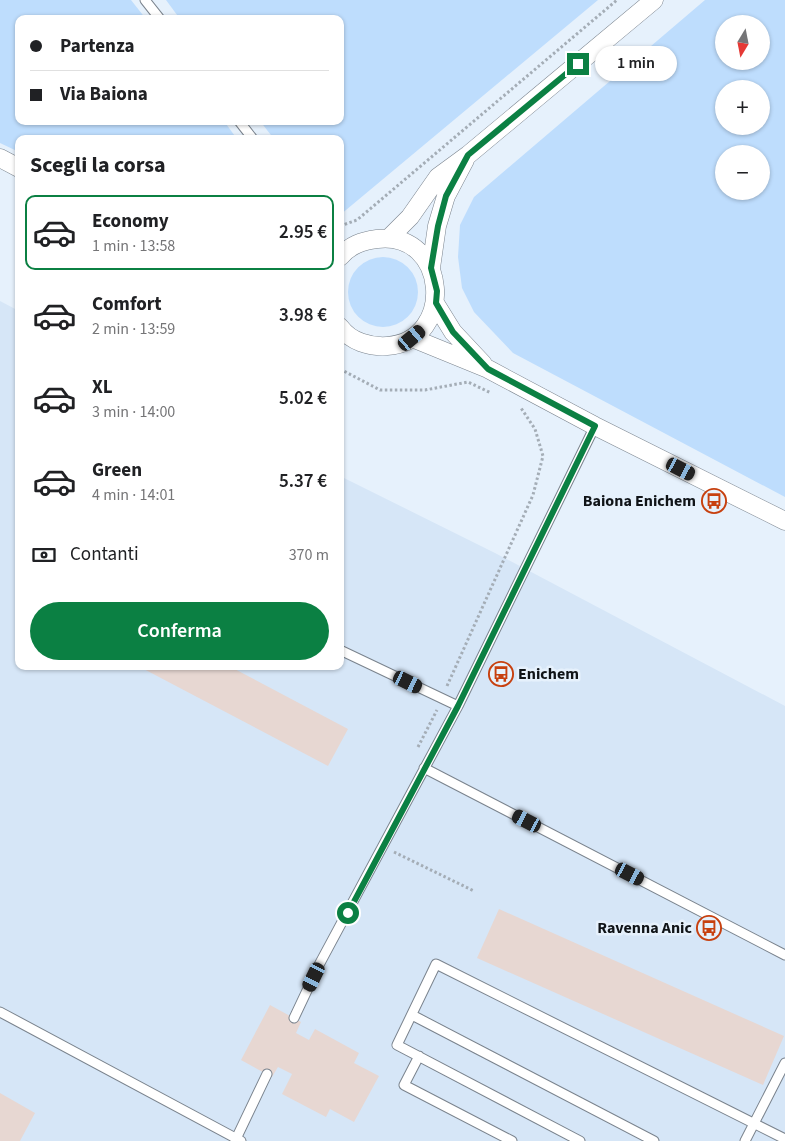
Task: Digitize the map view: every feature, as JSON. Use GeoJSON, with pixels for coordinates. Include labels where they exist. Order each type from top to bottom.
{"type":"FeatureCollection","features":[{"type":"Feature","properties":{"kind":"street"},"geometry":{"type":"LineString","coordinates":[[390,238],[410,217],[438,177],[468,155],[654,0]]}},
{"type":"Feature","properties":{"kind":"street"},"geometry":{"type":"LineString","coordinates":[[431,268],[438,226],[446,196],[468,155]]}},
{"type":"Feature","properties":{"kind":"street"},"geometry":{"type":"LineString","coordinates":[[0,158],[15,166]]}},
{"type":"Feature","properties":{"kind":"street"},"geometry":{"type":"LineString","coordinates":[[344,250],[361,241],[390,238],[410,245],[422,255],[431,268],[436,285],[436,303],[431,316],[423,328],[412,338],[395,346],[376,347],[359,342],[344,330]]}},
{"type":"Feature","properties":{"kind":"street"},"geometry":{"type":"LineString","coordinates":[[436,303],[453,332],[488,369]]}},
{"type":"Feature","properties":{"kind":"street"},"geometry":{"type":"LineString","coordinates":[[412,338],[488,369],[595,426],[785,521]]}},
{"type":"Feature","properties":{"kind":"lane"},"geometry":{"type":"LineString","coordinates":[[145,0],[157,15]]}},
{"type":"Feature","properties":{"kind":"lane"},"geometry":{"type":"LineString","coordinates":[[242,125],[250,135]]}},
{"type":"Feature","properties":{"kind":"lane"},"geometry":{"type":"LineString","coordinates":[[294,1018],[320,963],[384,847],[458,706],[595,426]]}},
{"type":"Feature","properties":{"kind":"lane"},"geometry":{"type":"LineString","coordinates":[[344,652],[458,706]]}},
{"type":"Feature","properties":{"kind":"lane"},"geometry":{"type":"LineString","coordinates":[[424,768],[785,955]]}},
{"type":"Feature","properties":{"kind":"lane"},"geometry":{"type":"LineString","coordinates":[[580,1141],[397,1045],[436,964],[785,1139]]}},
{"type":"Feature","properties":{"kind":"lane"},"geometry":{"type":"LineString","coordinates":[[0,1012],[237,1140],[267,1074]]}},
{"type":"Feature","properties":{"kind":"lane"},"geometry":{"type":"LineString","coordinates":[[412,1015],[654,1141]]}},
{"type":"Feature","properties":{"kind":"lane"},"geometry":{"type":"LineString","coordinates":[[418,1056],[404,1084],[512,1141]]}},
{"type":"Feature","properties":{"kind":"lane"},"geometry":{"type":"LineString","coordinates":[[745,1141],[785,1063]]}},
{"type":"Feature","properties":{"kind":"path"},"geometry":{"type":"LineString","coordinates":[[344,225],[357,220],[617,0]]}},
{"type":"Feature","properties":{"kind":"path"},"geometry":{"type":"LineString","coordinates":[[344,371],[380,390],[425,390],[468,382],[499,397]]}},
{"type":"Feature","properties":{"kind":"path"},"geometry":{"type":"LineString","coordinates":[[417,750],[534,495],[544,456],[535,429],[522,408],[514,405]]}},
{"type":"Feature","properties":{"kind":"path"},"geometry":{"type":"LineString","coordinates":[[384,847],[474,891]]}},
{"type":"Feature","properties":{"kind":"shaded area"},"geometry":{"type":"Polygon","coordinates":[[[0,0],[131,0],[143,15],[15,15],[15,125],[227,125],[234,135],[15,135],[15,150],[0,143],[0,0]]]}},
{"type":"Feature","properties":{"kind":"shaded area"},"geometry":{"type":"Polygon","coordinates":[[[166,0],[598,0],[344,212],[344,135],[271,135],[263,125],[344,125],[344,15],[177,15],[166,0]]]}},
{"type":"Feature","properties":{"kind":"shaded area"},"geometry":{"type":"Polygon","coordinates":[[[705,0],[785,0],[785,497],[513,353],[474,312],[462,288],[458,257],[460,225],[474,197],[705,0]]]}},
{"type":"Feature","properties":{"kind":"shaded area"},"geometry":{"type":"Polygon","coordinates":[[[383,257],[396,260],[408,267],[415,279],[418,292],[415,305],[408,317],[396,324],[383,327],[370,324],[358,317],[351,305],[348,292],[351,279],[358,267],[370,260],[383,257]]]}},
{"type":"Feature","properties":{"kind":"shaded area"},"geometry":{"type":"Polygon","coordinates":[[[0,301],[15,309],[15,670],[344,670],[344,478],[495,553],[785,706],[785,1141],[0,1141],[0,301]]]}},
{"type":"Feature","properties":{"kind":"building"},"geometry":{"type":"Polygon","coordinates":[[[146,670],[237,670],[348,729],[328,766],[146,670]]]}},
{"type":"Feature","properties":{"kind":"building"},"geometry":{"type":"Polygon","coordinates":[[[499,909],[784,1036],[763,1085],[477,958],[499,909]]]}},
{"type":"Feature","properties":{"kind":"building"},"geometry":{"type":"Polygon","coordinates":[[[270,1005],[301,1022],[296,1033],[309,1040],[315,1029],[359,1053],[354,1063],[379,1076],[354,1122],[330,1109],[326,1117],[282,1094],[292,1074],[278,1067],[272,1077],[241,1060],[270,1005]]]}},
{"type":"Feature","properties":{"kind":"building"},"geometry":{"type":"Polygon","coordinates":[[[0,1093],[35,1113],[20,1141],[0,1141],[0,1093]]]}},
{"type":"Feature","properties":{"kind":"place","name":"Baiona Enichem"},"geometry":{"type":"Point","coordinates":[714,501]}},
{"type":"Feature","properties":{"kind":"place","name":"Enichem"},"geometry":{"type":"Point","coordinates":[501,674]}},
{"type":"Feature","properties":{"kind":"place","name":"Ravenna Anic"},"geometry":{"type":"Point","coordinates":[709,928]}},
{"type":"Feature","properties":{"kind":"route"},"geometry":{"type":"LineString","coordinates":[[348,913],[458,706],[595,426],[488,369],[453,332],[436,303],[437,291],[431,268],[438,226],[446,196],[468,155],[578,64]]}}]}
